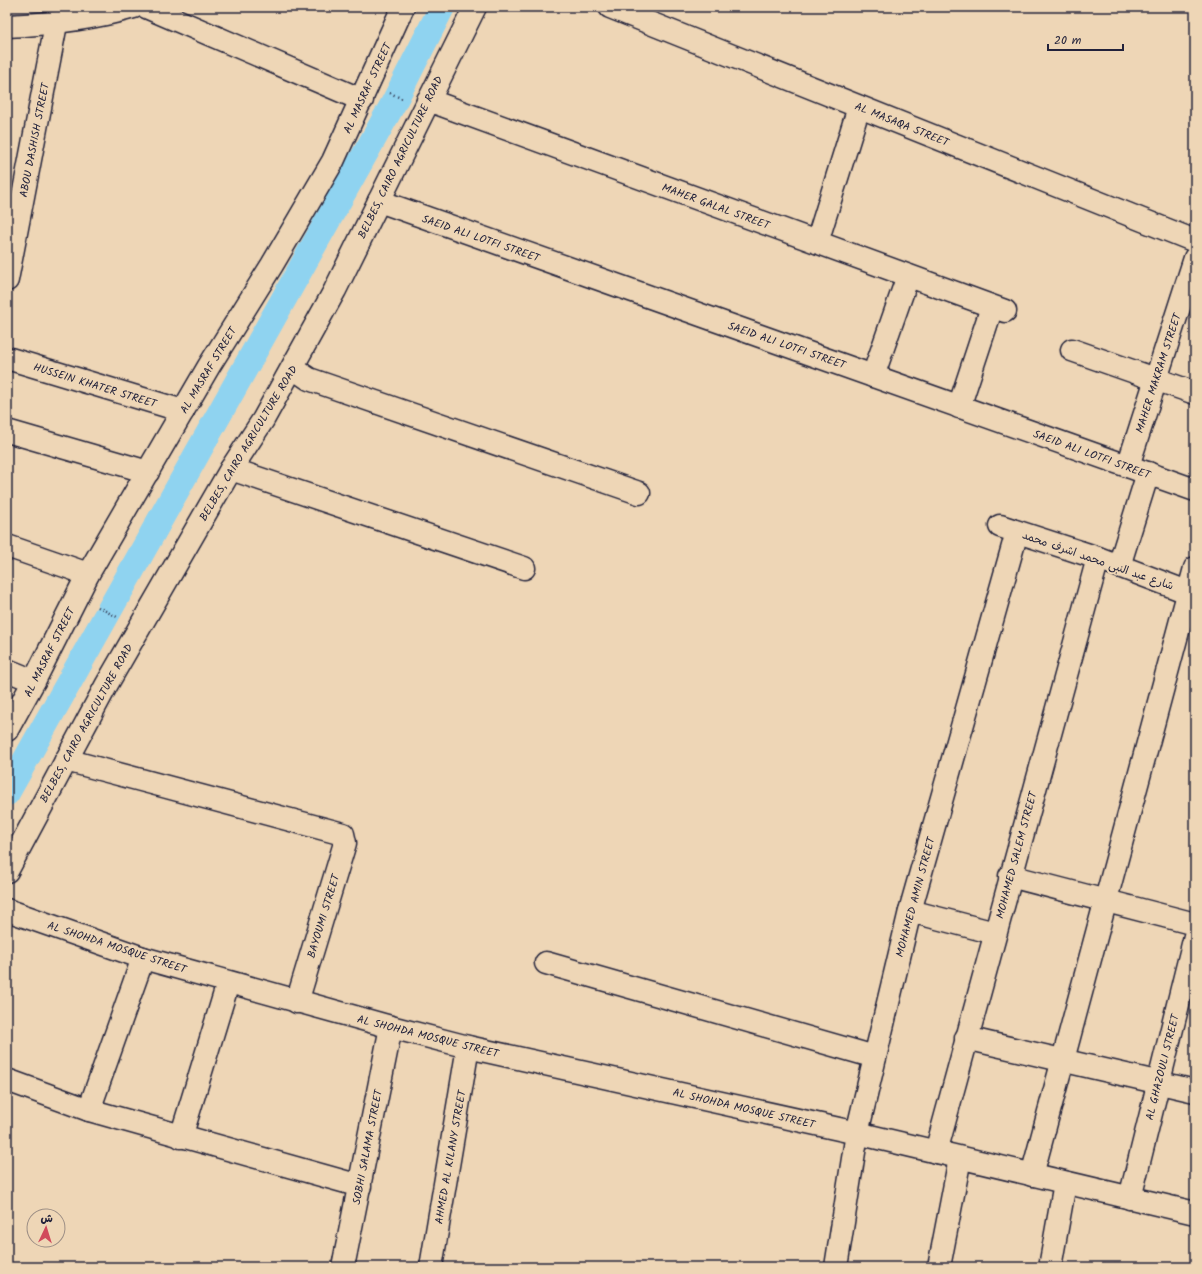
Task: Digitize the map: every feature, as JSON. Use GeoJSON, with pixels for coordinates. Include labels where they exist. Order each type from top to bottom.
{"type":"FeatureCollection","features":[{"type":"Feature","properties":{"kind":"street"},"geometry":{"type":"LineString","coordinates":[[7,26],[56,24],[108,15],[134,7]]}},
{"type":"Feature","properties":{"kind":"street"},"geometry":{"type":"LineString","coordinates":[[146,7],[362,100]]}},
{"type":"Feature","properties":{"kind":"street","name":"AL MASRAF STREET"},"geometry":{"type":"LineString","coordinates":[[7,730],[34,681],[88,574],[183,411],[330,167],[404,7]]}},
{"type":"Feature","properties":{"kind":"street","name":"BELBES, CAIRO AGRICULTURE ROAD"},"geometry":{"type":"LineString","coordinates":[[7,870],[106,684],[231,469],[263,420],[293,368],[379,201],[418,101],[475,7]]}},
{"type":"Feature","properties":{"kind":"street","name":"AL MASAQA STREET"},"geometry":{"type":"LineString","coordinates":[[610,7],[1195,241]]}},
{"type":"Feature","properties":{"kind":"street","name":"ABOU DASHISH STREET"},"geometry":{"type":"LineString","coordinates":[[7,280],[11,241],[56,24]]}},
{"type":"Feature","properties":{"kind":"street","name":"MAHER GALAL STREET"},"geometry":{"type":"LineString","coordinates":[[418,101],[817,242],[999,309],[960,406]]}},
{"type":"Feature","properties":{"kind":"street"},"geometry":{"type":"LineString","coordinates":[[817,242],[859,107]]}},
{"type":"Feature","properties":{"kind":"street","name":"SAEID ALI LOTFI STREET"},"geometry":{"type":"LineString","coordinates":[[379,201],[1195,490]]}},
{"type":"Feature","properties":{"kind":"street","name":"MAHER MAKRAM STREET"},"geometry":{"type":"LineString","coordinates":[[1119,566],[1156,380],[1195,258]]}},
{"type":"Feature","properties":{"kind":"street"},"geometry":{"type":"LineString","coordinates":[[873,376],[908,276]]}},
{"type":"Feature","properties":{"kind":"street"},"geometry":{"type":"LineString","coordinates":[[1072,350],[1195,393]]}},
{"type":"Feature","properties":{"kind":"street","name":"HUSSEIN KHATER STREET"},"geometry":{"type":"LineString","coordinates":[[7,358],[183,411]]}},
{"type":"Feature","properties":{"kind":"street"},"geometry":{"type":"LineString","coordinates":[[293,368],[309,378],[639,493]]}},
{"type":"Feature","properties":{"kind":"street"},"geometry":{"type":"LineString","coordinates":[[7,431],[148,472]]}},
{"type":"Feature","properties":{"kind":"street"},"geometry":{"type":"LineString","coordinates":[[231,469],[524,568]]}},
{"type":"Feature","properties":{"kind":"street","name":"شارع عبد النبى محمد اشرف محمد"},"geometry":{"type":"LineString","coordinates":[[1009,529],[1098,558],[1192,594]]}},
{"type":"Feature","properties":{"kind":"street","name":"MOHAMED AMIN STREET"},"geometry":{"type":"LineString","coordinates":[[836,1267],[857,1134],[875,1057],[910,910],[1009,529]]}},
{"type":"Feature","properties":{"kind":"street"},"geometry":{"type":"LineString","coordinates":[[7,546],[88,574]]}},
{"type":"Feature","properties":{"kind":"street","name":"MOHAMED SALEM STREET"},"geometry":{"type":"LineString","coordinates":[[936,1152],[1010,876],[1098,558]]}},
{"type":"Feature","properties":{"kind":"street"},"geometry":{"type":"LineString","coordinates":[[1032,1175],[1105,901],[1192,594],[1195,568]]}},
{"type":"Feature","properties":{"kind":"street"},"geometry":{"type":"LineString","coordinates":[[7,670],[34,681]]}},
{"type":"Feature","properties":{"kind":"street","name":"BAYOUMI STREET"},"geometry":{"type":"LineString","coordinates":[[66,760],[341,832],[345,837],[345,843],[297,1002]]}},
{"type":"Feature","properties":{"kind":"street"},"geometry":{"type":"LineString","coordinates":[[1010,876],[1195,924]]}},
{"type":"Feature","properties":{"kind":"street","name":"AL SHOHDA MOSQUE STREET"},"geometry":{"type":"LineString","coordinates":[[7,910],[143,958],[297,1002],[468,1047],[936,1152],[1195,1214]]}},
{"type":"Feature","properties":{"kind":"street"},"geometry":{"type":"LineString","coordinates":[[910,910],[995,933]]}},
{"type":"Feature","properties":{"kind":"street","name":"AL GHAZOULI STREET"},"geometry":{"type":"LineString","coordinates":[[1130,1198],[1195,936]]}},
{"type":"Feature","properties":{"kind":"street"},"geometry":{"type":"LineString","coordinates":[[89,1110],[143,958]]}},
{"type":"Feature","properties":{"kind":"street"},"geometry":{"type":"LineString","coordinates":[[546,963],[875,1057]]}},
{"type":"Feature","properties":{"kind":"street"},"geometry":{"type":"LineString","coordinates":[[181,1137],[228,983]]}},
{"type":"Feature","properties":{"kind":"street","name":"SOBHI SALAMA STREET"},"geometry":{"type":"LineString","coordinates":[[343,1267],[391,1027]]}},
{"type":"Feature","properties":{"kind":"street"},"geometry":{"type":"LineString","coordinates":[[966,1038],[1195,1091]]}},
{"type":"Feature","properties":{"kind":"street","name":"AHMED AL KILANY STREET"},"geometry":{"type":"LineString","coordinates":[[432,1267],[468,1047]]}},
{"type":"Feature","properties":{"kind":"street"},"geometry":{"type":"LineString","coordinates":[[7,1080],[89,1110],[360,1186]]}},
{"type":"Feature","properties":{"kind":"street"},"geometry":{"type":"LineString","coordinates":[[939,1267],[960,1158]]}},
{"type":"Feature","properties":{"kind":"street"},"geometry":{"type":"LineString","coordinates":[[1050,1267],[1065,1183]]}},
{"type":"Feature","properties":{"kind":"path"},"geometry":{"type":"LineString","coordinates":[[387,92],[418,101]]}},
{"type":"Feature","properties":{"kind":"path"},"geometry":{"type":"LineString","coordinates":[[96,606],[120,619]]}},
{"type":"Feature","properties":{"kind":"waterway"},"geometry":{"type":"LineString","coordinates":[[7,793],[393,104],[442,7]]}}]}
